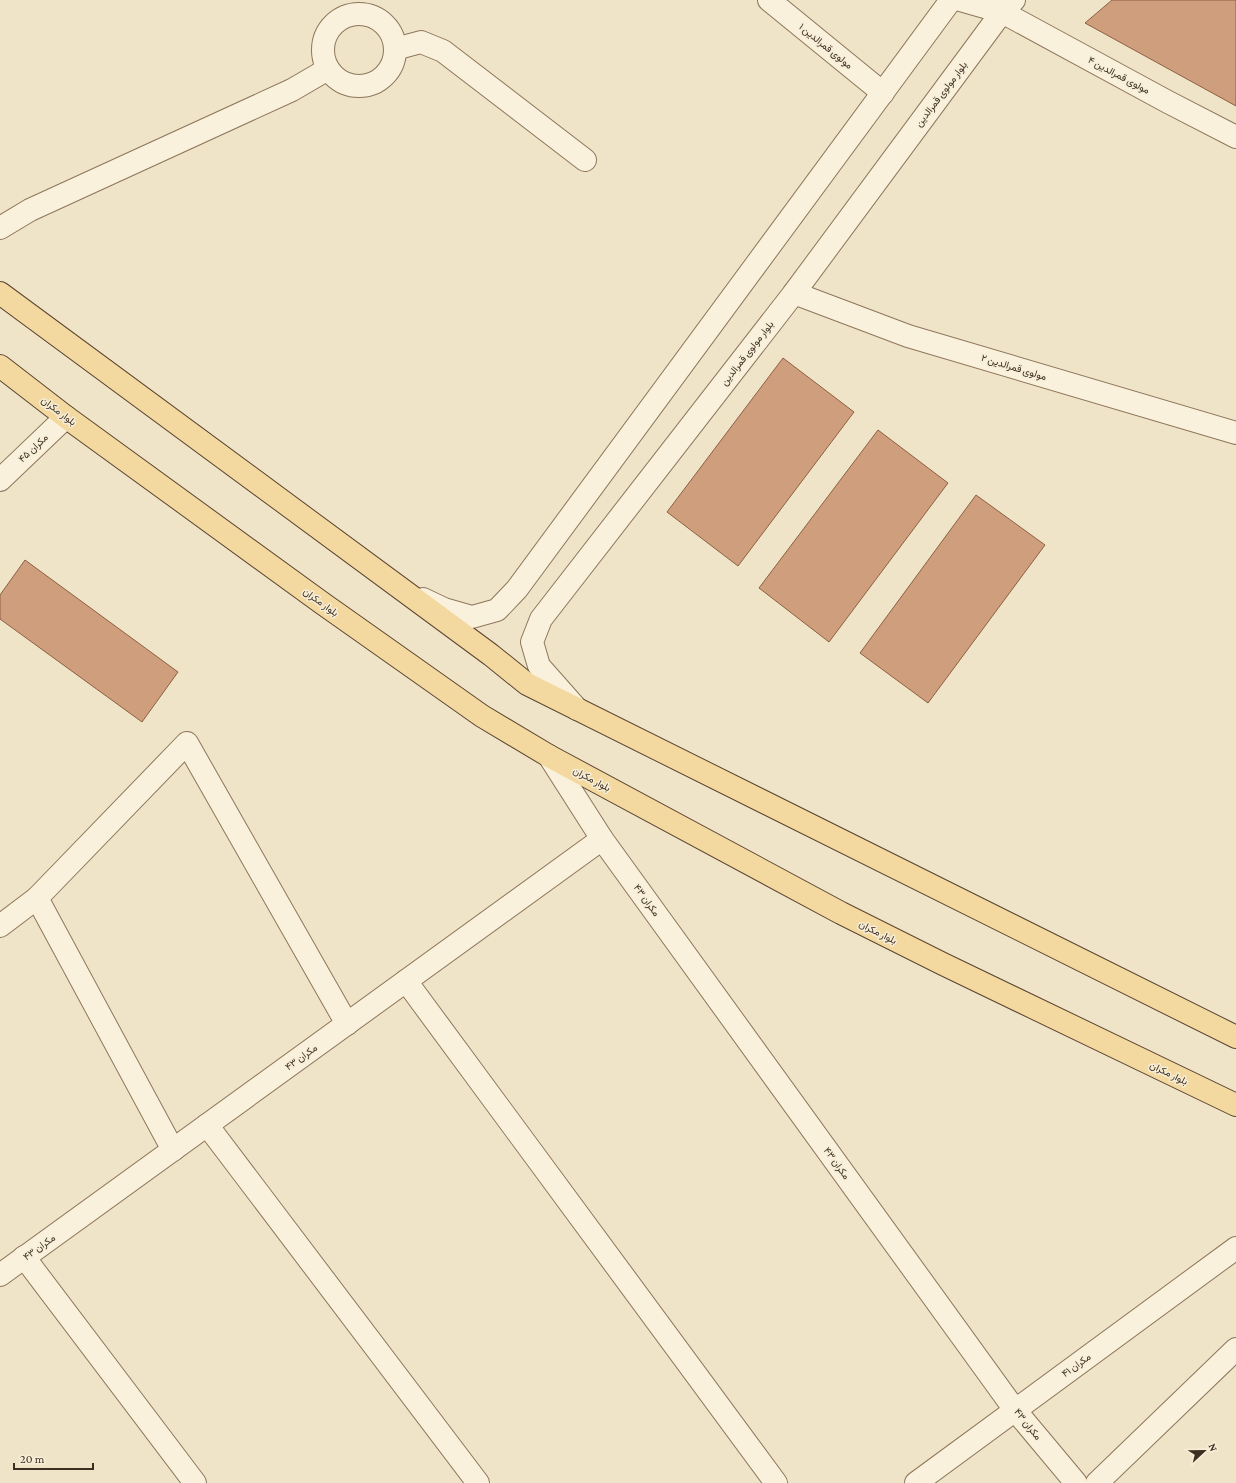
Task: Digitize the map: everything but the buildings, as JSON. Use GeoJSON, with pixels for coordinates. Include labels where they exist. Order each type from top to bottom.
{"type":"FeatureCollection","features":[{"type":"Feature","properties":{"kind":"main road"},"geometry":{"type":"LineString","coordinates":[[0,293],[491,655],[528,684],[1236,1037]]}},
{"type":"Feature","properties":{"kind":"main road","name":"بلوار مکران"},"geometry":{"type":"LineString","coordinates":[[0,366],[66,417],[322,603],[482,716],[549,756],[847,916],[943,964],[1236,1105]]}},
{"type":"Feature","properties":{"kind":"street","name":"مولوی قمرالدین ۱"},"geometry":{"type":"LineString","coordinates":[[769,0],[883,93]]}},
{"type":"Feature","properties":{"kind":"street"},"geometry":{"type":"LineString","coordinates":[[400,589],[444,609],[472,617],[497,610],[517,589],[951,0]]}},
{"type":"Feature","properties":{"kind":"street","name":"مولوی قمرالدین ۴"},"geometry":{"type":"LineString","coordinates":[[960,0],[1008,6],[1168,102],[1236,137]]}},
{"type":"Feature","properties":{"kind":"street","name":"بلوار مولوی قمرالدین"},"geometry":{"type":"LineString","coordinates":[[577,709],[539,666],[532,642],[541,619],[794,293],[1008,6]]}},
{"type":"Feature","properties":{"kind":"street"},"geometry":{"type":"LineString","coordinates":[[345,8],[354,14],[366,14],[377,18],[386,26],[392,37],[395,49],[393,61],[388,71],[380,80],[358,86],[346,84],[336,78],[328,69],[324,58],[323,47],[326,35],[332,25],[342,18],[345,8]]}},
{"type":"Feature","properties":{"kind":"street"},"geometry":{"type":"LineString","coordinates":[[395,49],[421,42],[443,51],[585,160]]}},
{"type":"Feature","properties":{"kind":"street"},"geometry":{"type":"LineString","coordinates":[[0,228],[30,210],[292,90],[328,69]]}},
{"type":"Feature","properties":{"kind":"street","name":"مولوی قمرالدین ۲"},"geometry":{"type":"LineString","coordinates":[[794,293],[908,336],[1236,433]]}},
{"type":"Feature","properties":{"kind":"street","name":"مکران ۴۵"},"geometry":{"type":"LineString","coordinates":[[0,480],[66,417]]}},
{"type":"Feature","properties":{"kind":"street"},"geometry":{"type":"LineString","coordinates":[[0,926],[37,898],[187,743],[347,1024]]}},
{"type":"Feature","properties":{"kind":"street","name":"مکران ۴۳"},"geometry":{"type":"LineString","coordinates":[[549,756],[602,839],[1015,1410],[1076,1483]]}},
{"type":"Feature","properties":{"kind":"street","name":"مکران ۴۳"},"geometry":{"type":"LineString","coordinates":[[0,1275],[602,839]]}},
{"type":"Feature","properties":{"kind":"street"},"geometry":{"type":"LineString","coordinates":[[37,898],[173,1150]]}},
{"type":"Feature","properties":{"kind":"street"},"geometry":{"type":"LineString","coordinates":[[406,981],[776,1483]]}},
{"type":"Feature","properties":{"kind":"street"},"geometry":{"type":"LineString","coordinates":[[207,1125],[478,1483]]}},
{"type":"Feature","properties":{"kind":"street","name":"مکران ۴۱"},"geometry":{"type":"LineString","coordinates":[[916,1483],[1236,1248]]}},
{"type":"Feature","properties":{"kind":"street"},"geometry":{"type":"LineString","coordinates":[[24,1258],[195,1483]]}},
{"type":"Feature","properties":{"kind":"street"},"geometry":{"type":"LineString","coordinates":[[1097,1483],[1236,1349]]}}]}
